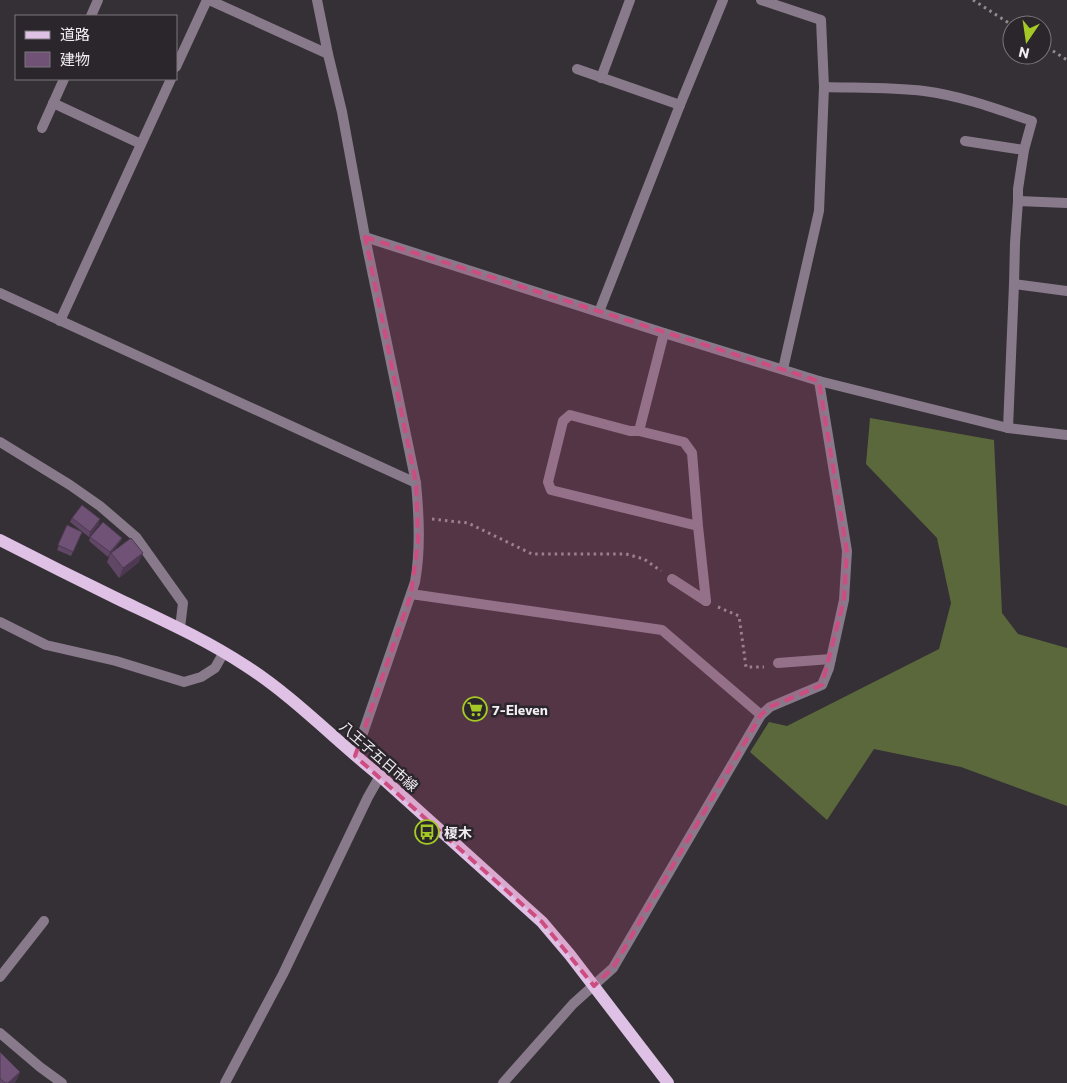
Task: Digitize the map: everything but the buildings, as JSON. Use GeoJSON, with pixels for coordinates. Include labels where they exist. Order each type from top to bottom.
{"type":"FeatureCollection","features":[{"type":"Feature","properties":{"kind":"main road","name":"八王子五日市線"},"geometry":{"type":"LineString","coordinates":[[0,540],[180,628],[247,666],[271,684],[380,776],[542,922],[557,938],[668,1083]]}},
{"type":"Feature","properties":{"kind":"street"},"geometry":{"type":"LineString","coordinates":[[91,15],[98,0]]}},
{"type":"Feature","properties":{"kind":"street"},"geometry":{"type":"LineString","coordinates":[[178,63],[208,0],[328,54]]}},
{"type":"Feature","properties":{"kind":"street"},"geometry":{"type":"LineString","coordinates":[[316,0],[342,112],[416,483],[419,518],[418,568],[412,594],[355,756]]}},
{"type":"Feature","properties":{"kind":"street"},"geometry":{"type":"LineString","coordinates":[[601,78],[630,0]]}},
{"type":"Feature","properties":{"kind":"street"},"geometry":{"type":"LineString","coordinates":[[599,312],[723,0]]}},
{"type":"Feature","properties":{"kind":"street"},"geometry":{"type":"LineString","coordinates":[[761,0],[821,20],[824,87],[819,210],[783,370]]}},
{"type":"Feature","properties":{"kind":"street"},"geometry":{"type":"LineString","coordinates":[[577,69],[680,105]]}},
{"type":"Feature","properties":{"kind":"street"},"geometry":{"type":"LineString","coordinates":[[42,128],[64,80]]}},
{"type":"Feature","properties":{"kind":"street"},"geometry":{"type":"LineString","coordinates":[[60,321],[171,80]]}},
{"type":"Feature","properties":{"kind":"street"},"geometry":{"type":"LineString","coordinates":[[824,87],[925,91],[974,102],[1032,121],[1024,150],[1018,189],[1008,428]]}},
{"type":"Feature","properties":{"kind":"street"},"geometry":{"type":"LineString","coordinates":[[53,103],[141,144]]}},
{"type":"Feature","properties":{"kind":"street"},"geometry":{"type":"LineString","coordinates":[[965,142],[1024,150]]}},
{"type":"Feature","properties":{"kind":"street"},"geometry":{"type":"LineString","coordinates":[[1018,201],[1067,203]]}},
{"type":"Feature","properties":{"kind":"street"},"geometry":{"type":"LineString","coordinates":[[366,237],[819,381],[1008,428],[1067,435]]}},
{"type":"Feature","properties":{"kind":"street"},"geometry":{"type":"LineString","coordinates":[[1014,284],[1067,291]]}},
{"type":"Feature","properties":{"kind":"street"},"geometry":{"type":"LineString","coordinates":[[0,293],[416,483]]}},
{"type":"Feature","properties":{"kind":"street"},"geometry":{"type":"LineString","coordinates":[[640,431],[664,333]]}},
{"type":"Feature","properties":{"kind":"street"},"geometry":{"type":"LineString","coordinates":[[503,1083],[573,1004],[613,968],[761,715],[770,707],[822,685],[829,668],[844,600],[847,550],[819,381]]}},
{"type":"Feature","properties":{"kind":"street"},"geometry":{"type":"LineString","coordinates":[[698,526],[552,490],[548,482],[563,421],[570,415],[630,431],[640,431],[684,442],[692,453],[706,601]]}},
{"type":"Feature","properties":{"kind":"street"},"geometry":{"type":"LineString","coordinates":[[0,442],[100,506],[136,537],[183,603],[180,628]]}},
{"type":"Feature","properties":{"kind":"street"},"geometry":{"type":"LineString","coordinates":[[672,579],[706,601]]}},
{"type":"Feature","properties":{"kind":"street"},"geometry":{"type":"LineString","coordinates":[[412,594],[662,630],[761,715]]}},
{"type":"Feature","properties":{"kind":"street"},"geometry":{"type":"LineString","coordinates":[[0,622],[46,645],[116,661],[184,682],[201,677],[215,668],[224,652]]}},
{"type":"Feature","properties":{"kind":"street"},"geometry":{"type":"LineString","coordinates":[[778,662],[831,659]]}},
{"type":"Feature","properties":{"kind":"street"},"geometry":{"type":"LineString","coordinates":[[224,1083],[283,974],[368,797],[380,776]]}},
{"type":"Feature","properties":{"kind":"street"},"geometry":{"type":"LineString","coordinates":[[0,977],[44,921]]}},
{"type":"Feature","properties":{"kind":"street"},"geometry":{"type":"LineString","coordinates":[[0,1032],[40,1067],[62,1083]]}},
{"type":"Feature","properties":{"kind":"path"},"geometry":{"type":"LineString","coordinates":[[973,0],[1002,19]]}},
{"type":"Feature","properties":{"kind":"path"},"geometry":{"type":"LineString","coordinates":[[1052,50],[1067,60]]}},
{"type":"Feature","properties":{"kind":"path"},"geometry":{"type":"LineString","coordinates":[[419,518],[468,523],[532,554],[626,554],[644,558],[672,579]]}},
{"type":"Feature","properties":{"kind":"path"},"geometry":{"type":"LineString","coordinates":[[706,601],[739,616],[746,667],[772,667],[778,662]]}},
{"type":"Feature","properties":{"kind":"highlighted area"},"geometry":{"type":"Polygon","coordinates":[[[365,237],[819,381],[847,551],[844,600],[822,685],[770,707],[761,715],[613,968],[594,986],[542,922],[355,756],[411,594],[418,542],[416,483],[365,237]]]}},
{"type":"Feature","properties":{"kind":"green space"},"geometry":{"type":"Polygon","coordinates":[[[870,418],[994,440],[1002,613],[1018,634],[1067,648],[1067,806],[961,767],[874,749],[827,820],[750,752],[769,722],[787,726],[939,649],[951,603],[937,538],[866,464],[870,418]]]}},
{"type":"Feature","properties":{"kind":"place","name":"7-Eleven"},"geometry":{"type":"Point","coordinates":[475,709]}},
{"type":"Feature","properties":{"kind":"place","name":"榎木"},"geometry":{"type":"Point","coordinates":[427,832]}}]}
